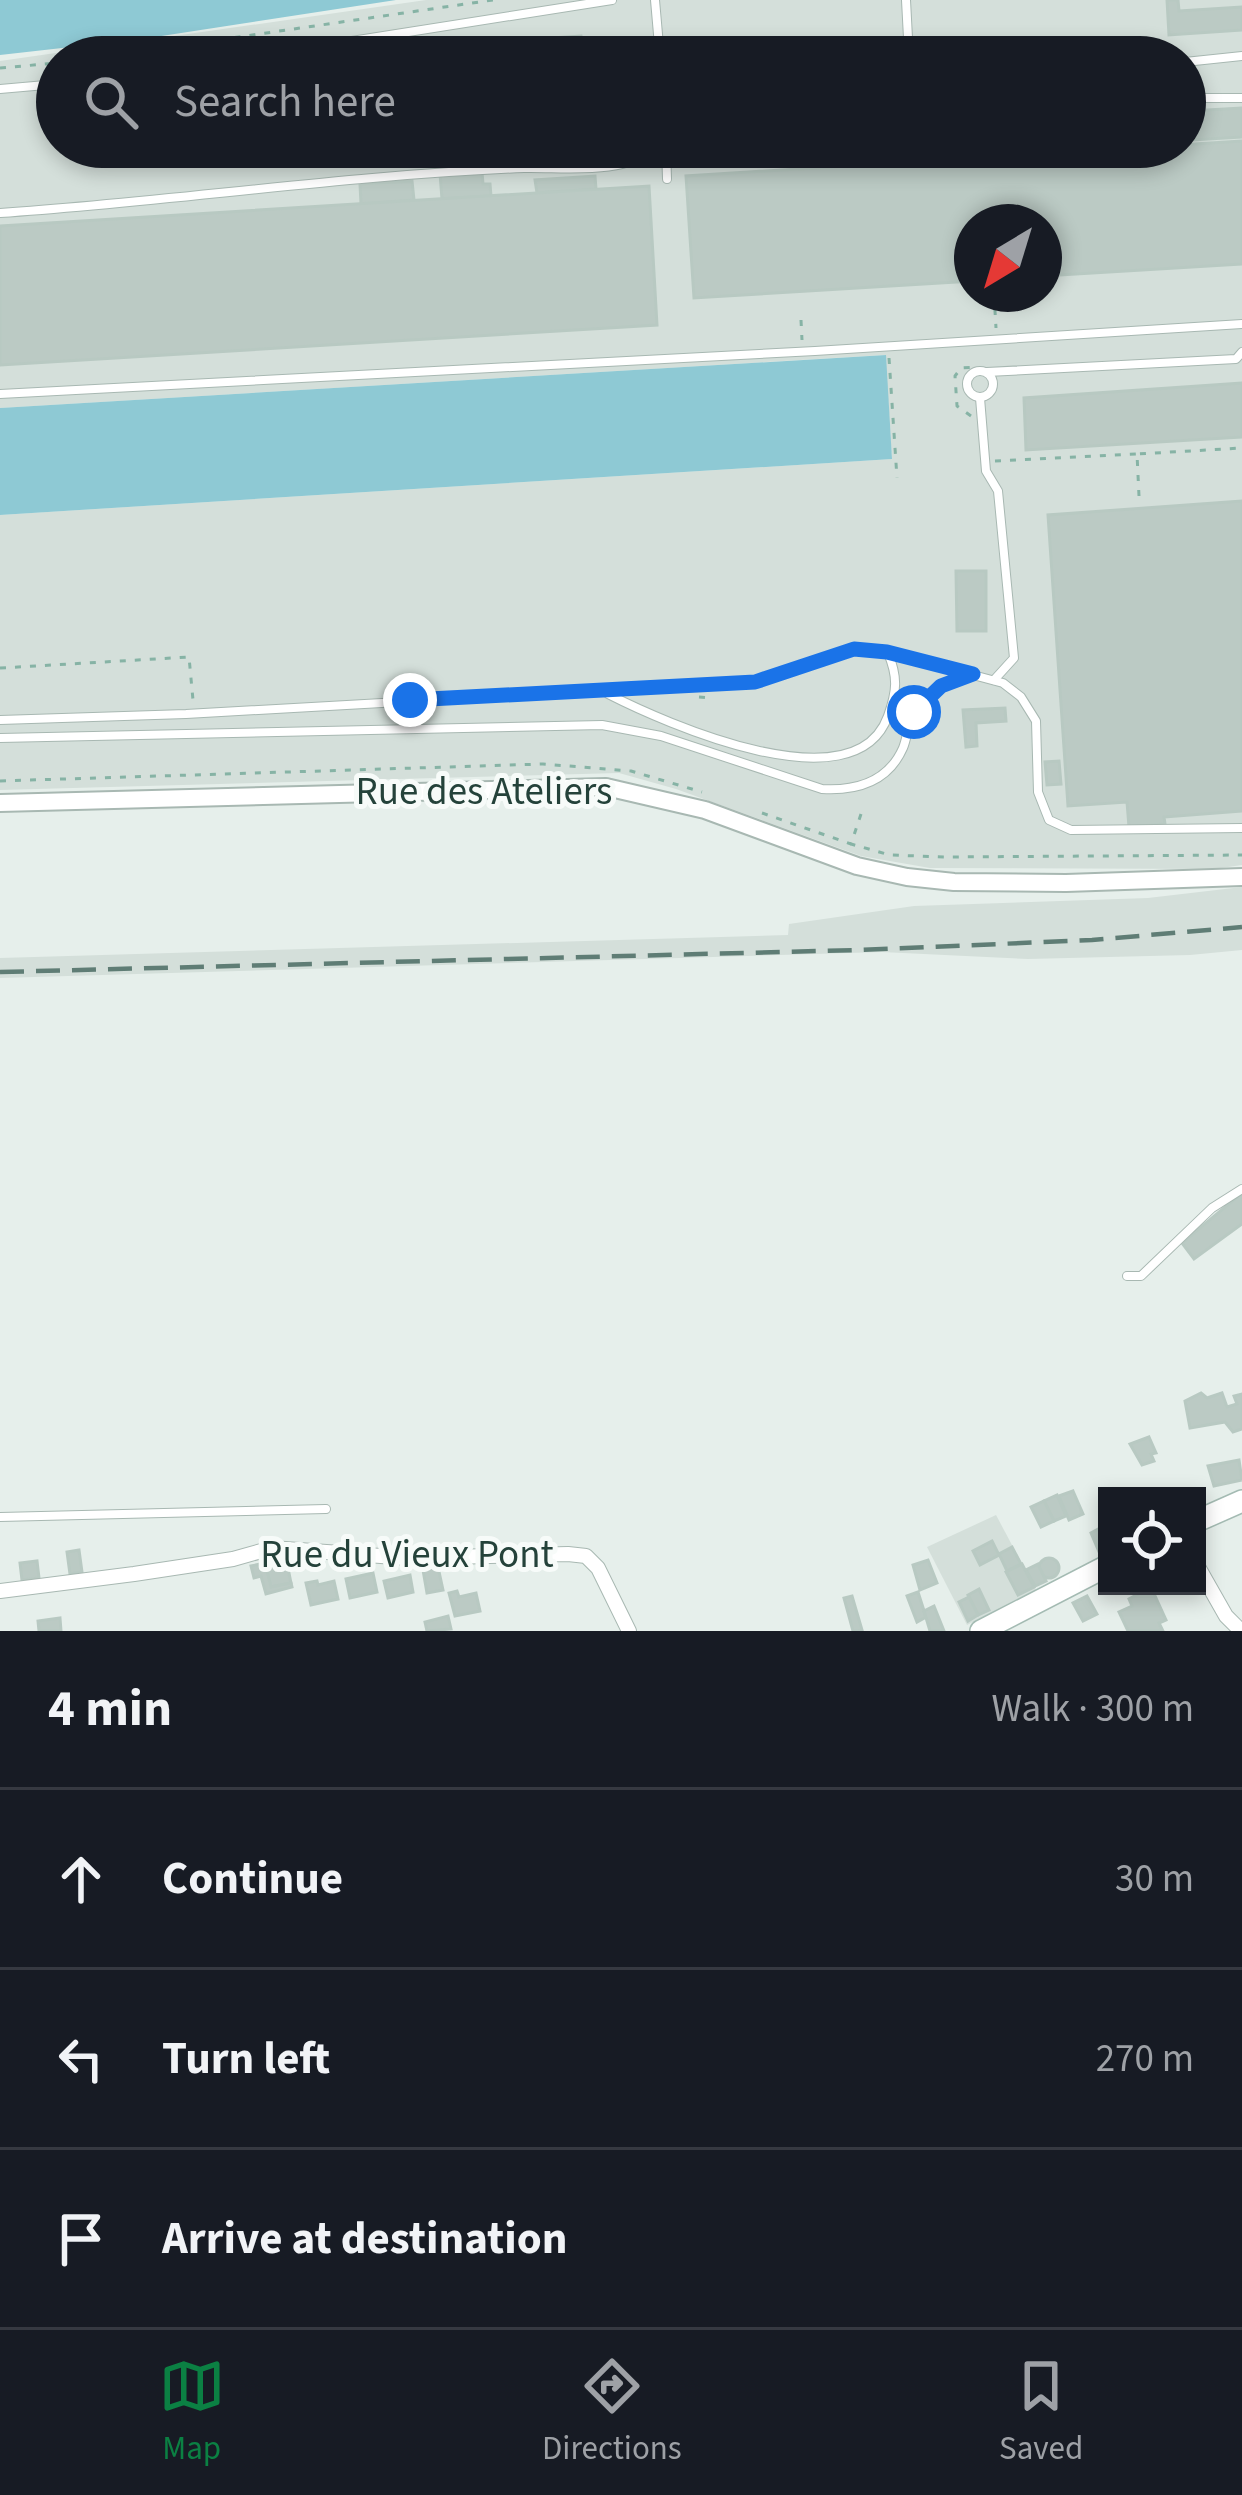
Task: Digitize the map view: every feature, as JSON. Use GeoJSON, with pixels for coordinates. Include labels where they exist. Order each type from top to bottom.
{"type":"FeatureCollection","features":[{"type":"Feature","properties":{"kind":"main road"},"geometry":{"type":"LineString","coordinates":[[1206,1516],[1242,1501]]}},
{"type":"Feature","properties":{"kind":"main road"},"geometry":{"type":"LineString","coordinates":[[982,1631],[1098,1571]]}},
{"type":"Feature","properties":{"kind":"street","name":"Rue des Ateliers"},"geometry":{"type":"LineString","coordinates":[[0,803],[606,787],[705,810],[857,866],[907,877],[1044,883],[1242,878]]}},
{"type":"Feature","properties":{"kind":"street","name":"Rue du Vieux Pont"},"geometry":{"type":"LineString","coordinates":[[0,1591],[154,1571],[272,1548],[408,1558],[568,1554],[586,1556],[598,1568],[629,1631]]}},
{"type":"Feature","properties":{"kind":"street"},"geometry":{"type":"LineString","coordinates":[[1206,1581],[1226,1616],[1241,1631]]}},
{"type":"Feature","properties":{"kind":"lane"},"geometry":{"type":"LineString","coordinates":[[383,36],[612,0]]}},
{"type":"Feature","properties":{"kind":"lane"},"geometry":{"type":"LineString","coordinates":[[655,0],[658,36]]}},
{"type":"Feature","properties":{"kind":"lane"},"geometry":{"type":"LineString","coordinates":[[906,0],[908,36]]}},
{"type":"Feature","properties":{"kind":"lane"},"geometry":{"type":"LineString","coordinates":[[1206,60],[1242,56]]}},
{"type":"Feature","properties":{"kind":"lane"},"geometry":{"type":"LineString","coordinates":[[0,89],[36,86]]}},
{"type":"Feature","properties":{"kind":"lane"},"geometry":{"type":"LineString","coordinates":[[1206,98],[1242,98]]}},
{"type":"Feature","properties":{"kind":"lane"},"geometry":{"type":"LineString","coordinates":[[0,213],[439,172],[544,168]]}},
{"type":"Feature","properties":{"kind":"lane"},"geometry":{"type":"LineString","coordinates":[[666,168],[668,179]]}},
{"type":"Feature","properties":{"kind":"lane"},"geometry":{"type":"LineString","coordinates":[[0,394],[1242,324]]}},
{"type":"Feature","properties":{"kind":"lane"},"geometry":{"type":"LineString","coordinates":[[980,398],[968,391],[968,378],[978,370],[1236,359],[1242,352]]}},
{"type":"Feature","properties":{"kind":"lane"},"geometry":{"type":"LineString","coordinates":[[980,398],[993,388],[984,370]]}},
{"type":"Feature","properties":{"kind":"lane"},"geometry":{"type":"LineString","coordinates":[[980,398],[985,462],[998,491],[1014,658],[994,680]]}},
{"type":"Feature","properties":{"kind":"lane"},"geometry":{"type":"LineString","coordinates":[[0,720],[755,682],[854,649],[887,652],[994,680],[1021,697],[1036,721],[1038,792],[1048,820],[1071,830],[1242,828]]}},
{"type":"Feature","properties":{"kind":"lane"},"geometry":{"type":"LineString","coordinates":[[604,692],[666,722],[755,750],[785,757],[821,757],[857,750],[874,740],[886,722],[898,675],[887,652]]}},
{"type":"Feature","properties":{"kind":"lane"},"geometry":{"type":"LineString","coordinates":[[0,738],[583,724],[662,736],[822,789],[838,790],[876,780],[904,746],[914,712],[925,698],[973,674]]}},
{"type":"Feature","properties":{"kind":"lane"},"geometry":{"type":"LineString","coordinates":[[1127,1276],[1141,1276],[1212,1208],[1242,1189]]}},
{"type":"Feature","properties":{"kind":"lane"},"geometry":{"type":"LineString","coordinates":[[0,1517],[326,1509]]}},
{"type":"Feature","properties":{"kind":"path"},"geometry":{"type":"LineString","coordinates":[[246,36],[494,0]]}},
{"type":"Feature","properties":{"kind":"path"},"geometry":{"type":"LineString","coordinates":[[0,68],[36,64]]}},
{"type":"Feature","properties":{"kind":"path"},"geometry":{"type":"LineString","coordinates":[[995,312],[996,329]]}},
{"type":"Feature","properties":{"kind":"path"},"geometry":{"type":"LineString","coordinates":[[889,346],[897,478]]}},
{"type":"Feature","properties":{"kind":"path"},"geometry":{"type":"LineString","coordinates":[[976,426],[958,406],[955,376],[962,368],[984,370]]}},
{"type":"Feature","properties":{"kind":"path"},"geometry":{"type":"LineString","coordinates":[[985,462],[1242,448]]}},
{"type":"Feature","properties":{"kind":"path"},"geometry":{"type":"LineString","coordinates":[[1137,454],[1139,496]]}},
{"type":"Feature","properties":{"kind":"path"},"geometry":{"type":"LineString","coordinates":[[861,814],[851,844],[890,855],[1242,856]]}},
{"type":"Feature","properties":{"kind":"shaded area"},"geometry":{"type":"Polygon","coordinates":[[[426,0],[1242,0],[1242,865],[1214,869],[930,868],[861,856],[619,773],[0,790],[0,515],[892,459],[885,355],[0,408],[0,61],[36,56],[36,168],[1206,168],[1206,36],[175,36],[426,0]]]}},
{"type":"Feature","properties":{"kind":"shaded area"},"geometry":{"type":"Polygon","coordinates":[[[1242,887],[1242,950],[1190,955],[1028,959],[882,952],[0,978],[0,958],[788,935],[789,924],[914,906],[1148,898],[1242,887]]]}},
{"type":"Feature","properties":{"kind":"shaded area"},"geometry":{"type":"Polygon","coordinates":[[[996,1515],[1036,1590],[967,1625],[927,1547],[996,1515]]]}},
{"type":"Feature","properties":{"kind":"water"},"geometry":{"type":"Polygon","coordinates":[[[0,0],[396,0],[162,36],[36,36],[36,51],[0,55],[0,0]]]}},
{"type":"Feature","properties":{"kind":"water"},"geometry":{"type":"Polygon","coordinates":[[[886,355],[892,459],[0,515],[0,408],[886,355]]]}},
{"type":"Feature","properties":{"kind":"building"},"geometry":{"type":"Polygon","coordinates":[[[1167,0],[1178,0],[1179,11],[1242,7],[1242,30],[1169,35],[1167,0]]]}},
{"type":"Feature","properties":{"kind":"building"},"geometry":{"type":"Polygon","coordinates":[[[1242,108],[1242,137],[1206,139],[1206,110],[1242,108]]]}},
{"type":"Feature","properties":{"kind":"building"},"geometry":{"type":"Polygon","coordinates":[[[1242,141],[1242,264],[1062,275],[1062,204],[954,204],[954,282],[694,298],[686,176],[813,168],[1206,168],[1206,143],[1242,141]]]}},
{"type":"Feature","properties":{"kind":"building"},"geometry":{"type":"Polygon","coordinates":[[[482,172],[491,196],[442,199],[440,174],[482,172]]]}},
{"type":"Feature","properties":{"kind":"building"},"geometry":{"type":"Polygon","coordinates":[[[595,176],[596,189],[537,193],[535,180],[595,176]]]}},
{"type":"Feature","properties":{"kind":"building"},"geometry":{"type":"Polygon","coordinates":[[[412,181],[414,200],[361,204],[360,184],[412,181]]]}},
{"type":"Feature","properties":{"kind":"building"},"geometry":{"type":"Polygon","coordinates":[[[649,186],[657,325],[0,365],[0,226],[649,186]]]}},
{"type":"Feature","properties":{"kind":"building"},"geometry":{"type":"Polygon","coordinates":[[[1242,383],[1242,437],[1026,450],[1024,398],[1242,383]]]}},
{"type":"Feature","properties":{"kind":"building"},"geometry":{"type":"Polygon","coordinates":[[[1242,501],[1242,811],[1164,817],[1165,824],[1129,827],[1127,802],[1068,806],[1048,515],[1242,501]]]}},
{"type":"Feature","properties":{"kind":"building"},"geometry":{"type":"Polygon","coordinates":[[[956,571],[986,571],[986,631],[957,631],[956,571]]]}},
{"type":"Feature","properties":{"kind":"building"},"geometry":{"type":"Polygon","coordinates":[[[1005,708],[1006,721],[976,723],[977,746],[966,747],[963,710],[1005,708]]]}},
{"type":"Feature","properties":{"kind":"building"},"geometry":{"type":"Polygon","coordinates":[[[1059,761],[1061,784],[1047,785],[1045,762],[1059,761]]]}},
{"type":"Feature","properties":{"kind":"building"},"geometry":{"type":"Polygon","coordinates":[[[1242,1193],[1242,1224],[1194,1259],[1182,1243],[1242,1193]]]}},
{"type":"Feature","properties":{"kind":"building"},"geometry":{"type":"Polygon","coordinates":[[[1201,1393],[1207,1398],[1222,1393],[1227,1407],[1237,1404],[1234,1396],[1242,1394],[1242,1429],[1233,1432],[1225,1422],[1190,1428],[1185,1401],[1201,1393]]]}},
{"type":"Feature","properties":{"kind":"building"},"geometry":{"type":"Polygon","coordinates":[[[1149,1437],[1154,1461],[1142,1465],[1130,1444],[1149,1437]]]}},
{"type":"Feature","properties":{"kind":"building"},"geometry":{"type":"Polygon","coordinates":[[[1239,1460],[1242,1480],[1214,1486],[1208,1466],[1239,1460]]]}},
{"type":"Feature","properties":{"kind":"building"},"geometry":{"type":"Polygon","coordinates":[[[1073,1491],[1083,1514],[1069,1520],[1059,1496],[1073,1491]]]}},
{"type":"Feature","properties":{"kind":"building"},"geometry":{"type":"Polygon","coordinates":[[[1057,1495],[1066,1516],[1054,1521],[1044,1501],[1057,1495]]]}},
{"type":"Feature","properties":{"kind":"building"},"geometry":{"type":"Polygon","coordinates":[[[1044,1501],[1054,1521],[1041,1527],[1031,1507],[1044,1501]]]}},
{"type":"Feature","properties":{"kind":"building"},"geometry":{"type":"Polygon","coordinates":[[[992,1541],[999,1555],[980,1565],[973,1551],[992,1541]]]}},
{"type":"Feature","properties":{"kind":"building"},"geometry":{"type":"Polygon","coordinates":[[[1012,1547],[1021,1564],[1007,1571],[999,1554],[1012,1547]]]}},
{"type":"Feature","properties":{"kind":"building"},"geometry":{"type":"Polygon","coordinates":[[[79,1550],[82,1572],[70,1574],[67,1552],[79,1550]]]}},
{"type":"Feature","properties":{"kind":"building"},"geometry":{"type":"Polygon","coordinates":[[[286,1558],[291,1583],[271,1587],[265,1563],[286,1558]]]}},
{"type":"Feature","properties":{"kind":"building"},"geometry":{"type":"Polygon","coordinates":[[[1049,1558],[1059,1568],[1049,1578],[1039,1568],[1049,1558]]]}},
{"type":"Feature","properties":{"kind":"building"},"geometry":{"type":"Polygon","coordinates":[[[928,1560],[937,1583],[920,1590],[913,1565],[928,1560]]]}},
{"type":"Feature","properties":{"kind":"building"},"geometry":{"type":"Polygon","coordinates":[[[37,1561],[39,1578],[22,1580],[20,1563],[37,1561]]]}},
{"type":"Feature","properties":{"kind":"building"},"geometry":{"type":"Polygon","coordinates":[[[265,1563],[271,1587],[291,1583],[292,1587],[266,1594],[261,1576],[254,1578],[251,1566],[265,1563]]]}},
{"type":"Feature","properties":{"kind":"building"},"geometry":{"type":"Polygon","coordinates":[[[1022,1564],[1034,1587],[1018,1595],[1006,1572],[1022,1564]]]}},
{"type":"Feature","properties":{"kind":"building"},"geometry":{"type":"Polygon","coordinates":[[[1038,1564],[1046,1581],[1035,1586],[1026,1570],[1038,1564]]]}},
{"type":"Feature","properties":{"kind":"building"},"geometry":{"type":"Polygon","coordinates":[[[438,1567],[443,1590],[427,1593],[423,1570],[438,1567]]]}},
{"type":"Feature","properties":{"kind":"building"},"geometry":{"type":"Polygon","coordinates":[[[373,1573],[377,1592],[350,1598],[346,1579],[373,1573]]]}},
{"type":"Feature","properties":{"kind":"building"},"geometry":{"type":"Polygon","coordinates":[[[410,1575],[413,1592],[388,1598],[384,1581],[410,1575]]]}},
{"type":"Feature","properties":{"kind":"building"},"geometry":{"type":"Polygon","coordinates":[[[317,1581],[318,1585],[334,1581],[338,1599],[311,1605],[306,1583],[317,1581]]]}},
{"type":"Feature","properties":{"kind":"building"},"geometry":{"type":"Polygon","coordinates":[[[979,1589],[989,1610],[978,1615],[968,1595],[979,1589]]]}},
{"type":"Feature","properties":{"kind":"building"},"geometry":{"type":"Polygon","coordinates":[[[457,1591],[459,1597],[476,1593],[480,1611],[455,1616],[449,1593],[457,1591]]]}},
{"type":"Feature","properties":{"kind":"building"},"geometry":{"type":"Polygon","coordinates":[[[918,1592],[926,1617],[917,1622],[907,1596],[918,1592]]]}},
{"type":"Feature","properties":{"kind":"building"},"geometry":{"type":"Polygon","coordinates":[[[1155,1595],[1166,1620],[1159,1623],[1163,1631],[1128,1631],[1119,1612],[1132,1606],[1129,1599],[1155,1595]]]}},
{"type":"Feature","properties":{"kind":"building"},"geometry":{"type":"Polygon","coordinates":[[[852,1596],[859,1631],[853,1631],[844,1598],[852,1596]]]}},
{"type":"Feature","properties":{"kind":"building"},"geometry":{"type":"Polygon","coordinates":[[[1087,1596],[1097,1614],[1083,1621],[1073,1603],[1087,1596]]]}},
{"type":"Feature","properties":{"kind":"building"},"geometry":{"type":"Polygon","coordinates":[[[969,1597],[978,1615],[968,1621],[959,1602],[969,1597]]]}},
{"type":"Feature","properties":{"kind":"building"},"geometry":{"type":"Polygon","coordinates":[[[934,1606],[944,1631],[930,1631],[924,1611],[934,1606]]]}},
{"type":"Feature","properties":{"kind":"building"},"geometry":{"type":"Polygon","coordinates":[[[448,1616],[451,1629],[427,1631],[425,1622],[448,1616]]]}},
{"type":"Feature","properties":{"kind":"building"},"geometry":{"type":"Polygon","coordinates":[[[60,1618],[61,1631],[39,1631],[38,1621],[60,1618]]]}},
{"type":"Feature","properties":{"kind":"railway"},"geometry":{"type":"LineString","coordinates":[[0,972],[859,950],[1092,940],[1242,927]]}},
{"type":"Feature","properties":{"kind":"route"},"geometry":{"type":"LineString","coordinates":[[410,700],[755,682],[854,649],[887,652],[973,674],[941,686],[914,712]]}}]}
